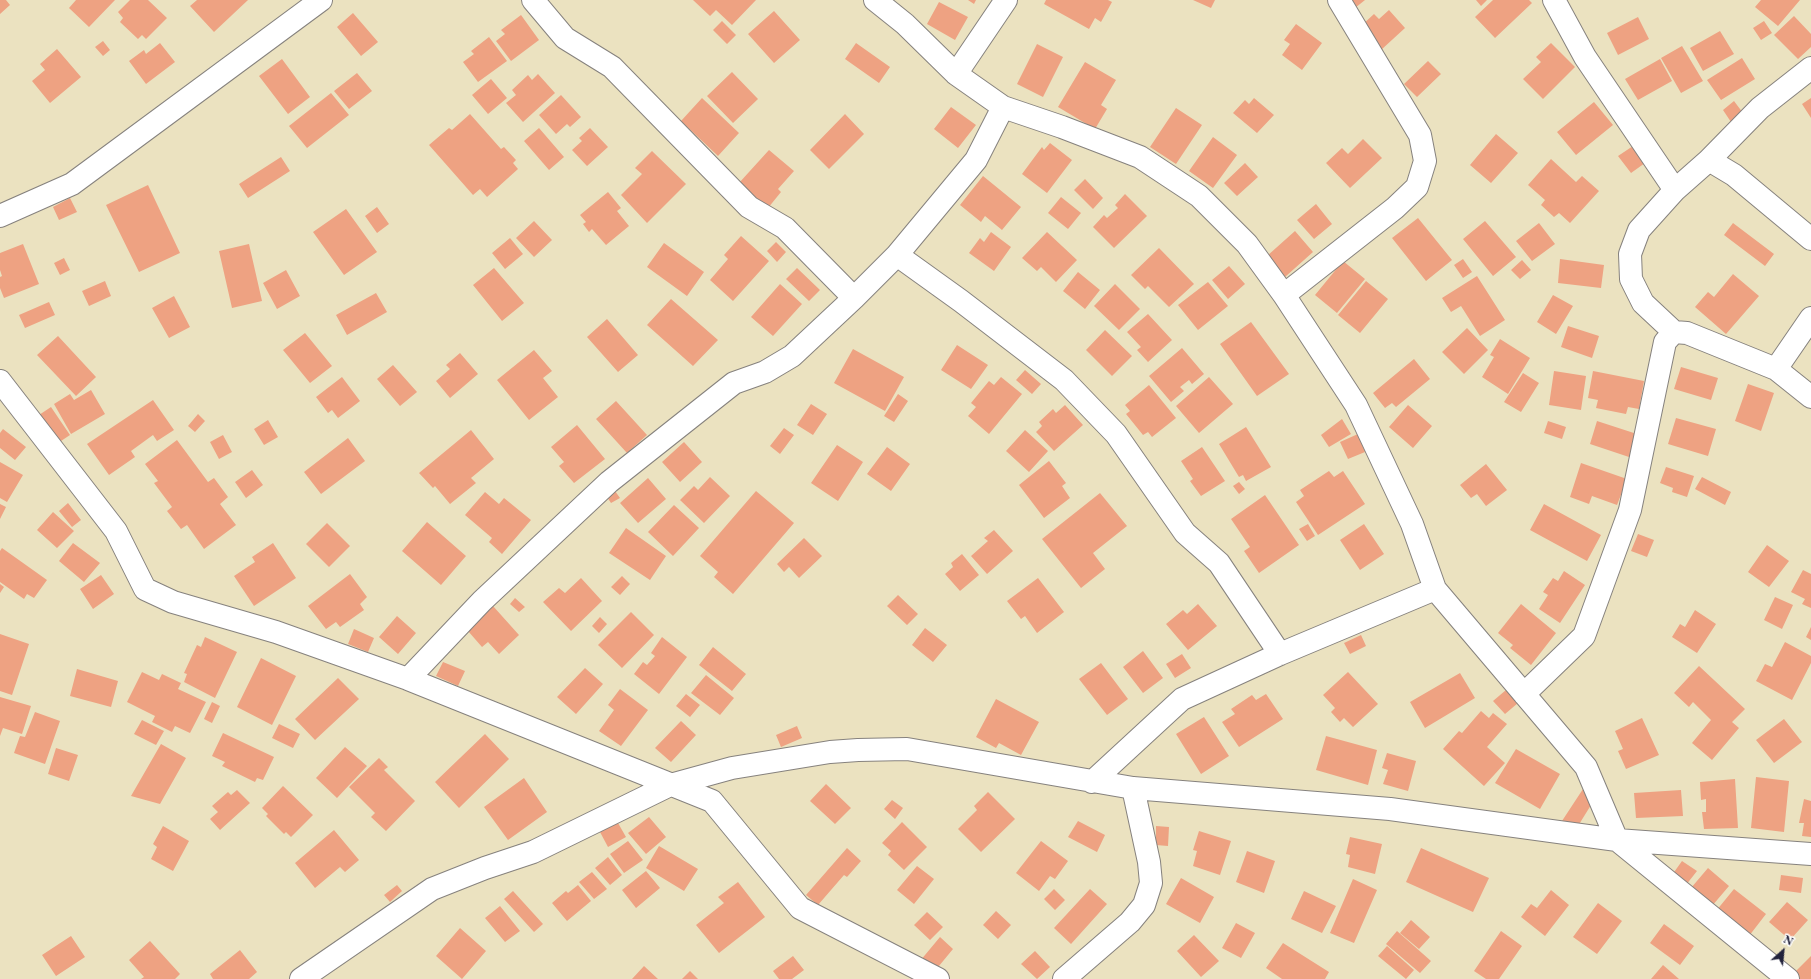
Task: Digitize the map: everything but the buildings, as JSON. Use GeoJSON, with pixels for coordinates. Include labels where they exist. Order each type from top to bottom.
{"type":"FeatureCollection","features":[{"type":"Feature","properties":{"kind":"street"},"geometry":{"type":"LineString","coordinates":[[0,216],[72,184],[321,0]]}},
{"type":"Feature","properties":{"kind":"street"},"geometry":{"type":"LineString","coordinates":[[533,0],[565,38],[612,66],[749,207],[785,228],[854,298]]}},
{"type":"Feature","properties":{"kind":"street"},"geometry":{"type":"LineString","coordinates":[[875,0],[905,24],[956,74],[1003,107],[1062,127],[1140,157],[1199,196],[1247,244],[1284,295],[1356,405],[1412,524],[1435,589],[1586,767],[1617,840],[1788,979]]}},
{"type":"Feature","properties":{"kind":"street"},"geometry":{"type":"LineString","coordinates":[[956,74],[1006,0]]}},
{"type":"Feature","properties":{"kind":"street"},"geometry":{"type":"LineString","coordinates":[[1284,295],[1395,208],[1417,187],[1425,161],[1420,135],[1339,0]]}},
{"type":"Feature","properties":{"kind":"street"},"geometry":{"type":"LineString","coordinates":[[1554,0],[1585,57],[1675,190]]}},
{"type":"Feature","properties":{"kind":"street"},"geometry":{"type":"LineString","coordinates":[[1811,68],[1760,108],[1709,160],[1675,190],[1639,230],[1630,254],[1631,279],[1643,302],[1674,332],[1687,333],[1776,369],[1811,397]]}},
{"type":"Feature","properties":{"kind":"street"},"geometry":{"type":"LineString","coordinates":[[408,679],[482,601],[609,482],[734,383],[765,372],[792,356],[854,298],[897,255],[976,160],[1003,107]]}},
{"type":"Feature","properties":{"kind":"street"},"geometry":{"type":"LineString","coordinates":[[1709,160],[1734,175],[1811,239]]}},
{"type":"Feature","properties":{"kind":"street"},"geometry":{"type":"LineString","coordinates":[[897,255],[961,301],[1064,380],[1116,434],[1185,533],[1219,563],[1280,654]]}},
{"type":"Feature","properties":{"kind":"street"},"geometry":{"type":"LineString","coordinates":[[1776,369],[1811,318]]}},
{"type":"Feature","properties":{"kind":"street"},"geometry":{"type":"LineString","coordinates":[[1524,694],[1584,636],[1630,510],[1665,342],[1674,332]]}},
{"type":"Feature","properties":{"kind":"street"},"geometry":{"type":"LineString","coordinates":[[0,381],[116,531],[145,589],[173,602],[276,632],[408,679],[712,801],[800,908],[938,979]]}},
{"type":"Feature","properties":{"kind":"street"},"geometry":{"type":"LineString","coordinates":[[1092,782],[1182,700],[1280,654],[1435,589]]}},
{"type":"Feature","properties":{"kind":"street"},"geometry":{"type":"LineString","coordinates":[[301,979],[432,889],[484,868],[534,852],[670,785],[732,768],[830,752],[907,749],[1133,788],[1390,809],[1617,840],[1811,854]]}},
{"type":"Feature","properties":{"kind":"street"},"geometry":{"type":"LineString","coordinates":[[1064,979],[1130,922],[1144,905],[1151,883],[1149,862],[1133,788]]}}]}
